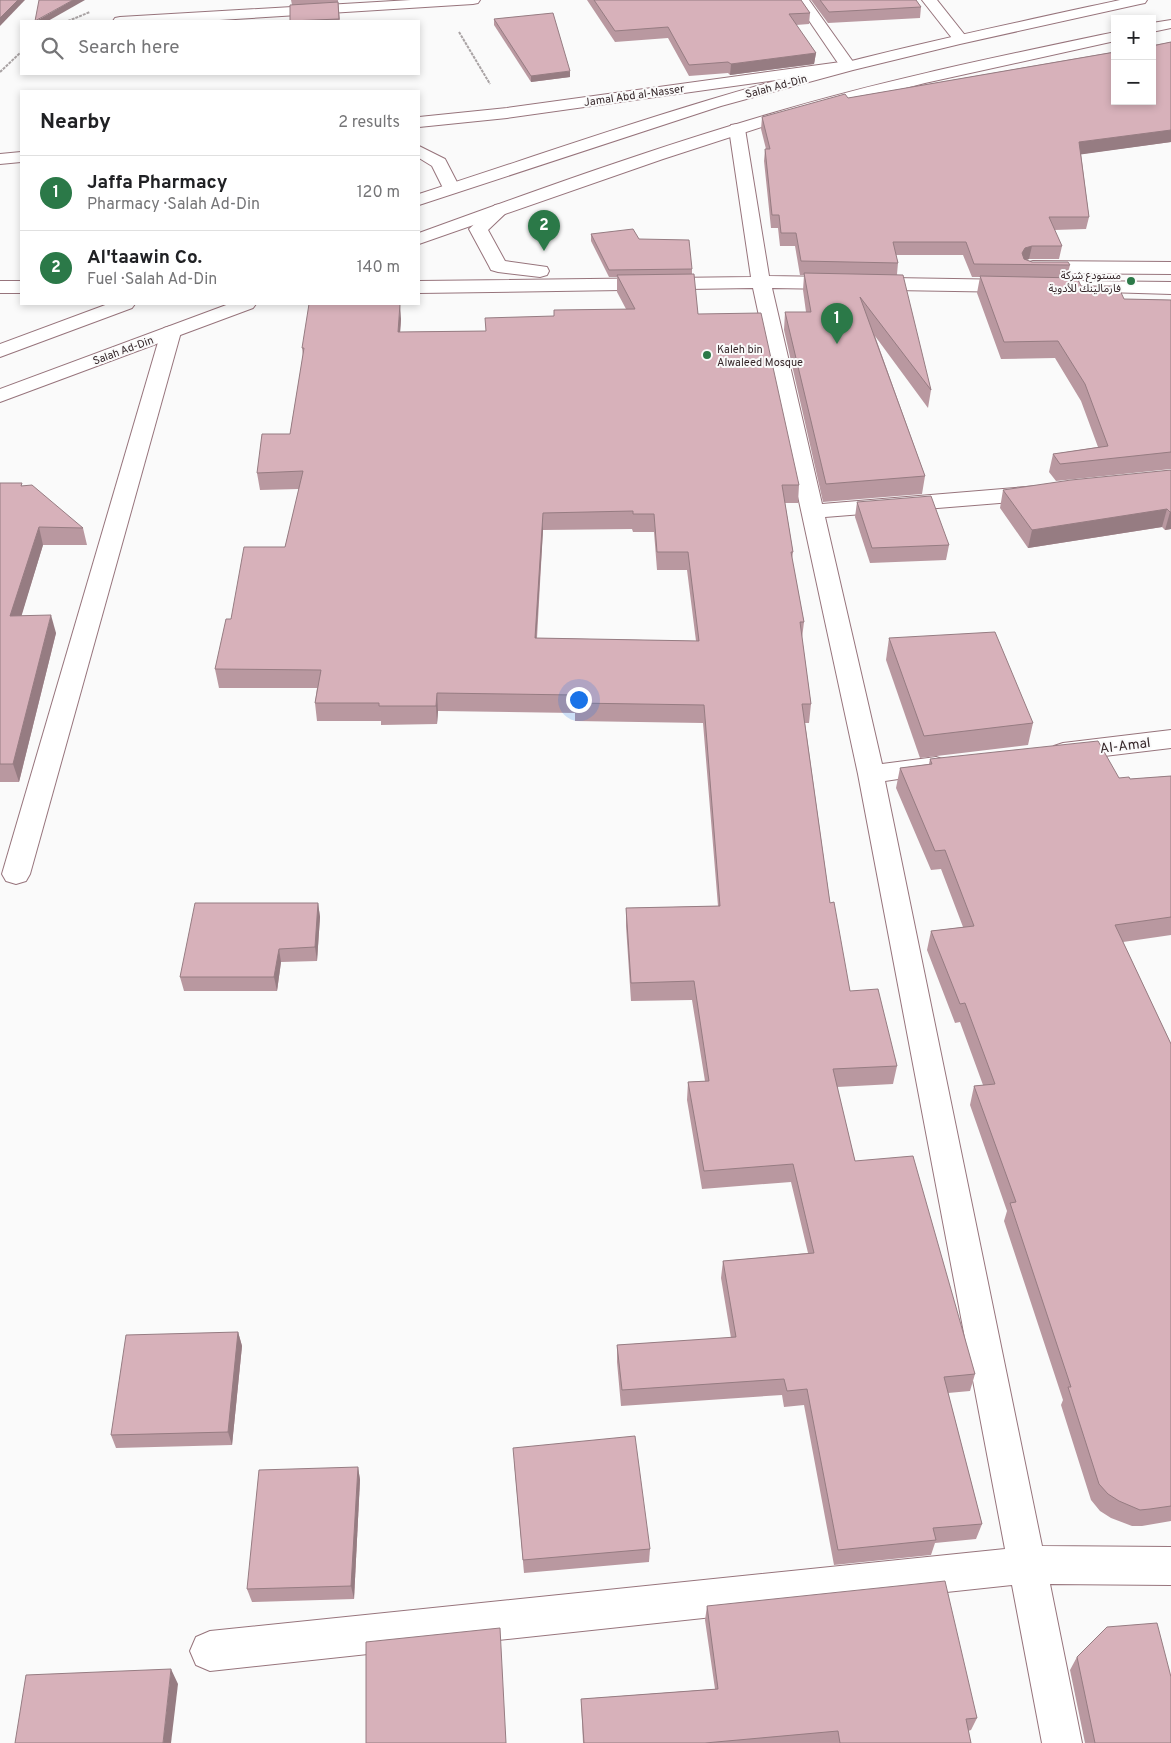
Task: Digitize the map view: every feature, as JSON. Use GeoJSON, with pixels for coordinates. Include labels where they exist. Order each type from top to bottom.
{"type":"FeatureCollection","features":[{"type":"Feature","properties":{"kind":"main road"},"geometry":{"type":"LineString","coordinates":[[138,20],[473,0]]}},
{"type":"Feature","properties":{"kind":"main road"},"geometry":{"type":"LineString","coordinates":[[802,0],[848,66]]}},
{"type":"Feature","properties":{"kind":"main road"},"geometry":{"type":"LineString","coordinates":[[930,0],[960,39]]}},
{"type":"Feature","properties":{"kind":"main road","name":"Salah Ad-Din"},"geometry":{"type":"LineString","coordinates":[[420,200],[715,103],[848,66],[960,39],[1140,0]]}},
{"type":"Feature","properties":{"kind":"main road"},"geometry":{"type":"LineString","coordinates":[[1156,27],[1171,24]]}},
{"type":"Feature","properties":{"kind":"main road"},"geometry":{"type":"LineString","coordinates":[[420,240],[501,209],[737,129],[878,89],[1111,37]]}},
{"type":"Feature","properties":{"kind":"main road","name":"Jamal Abd al-Nasser"},"geometry":{"type":"LineString","coordinates":[[420,122],[507,113],[848,66]]}},
{"type":"Feature","properties":{"kind":"main road"},"geometry":{"type":"LineString","coordinates":[[737,129],[760,274],[811,512],[871,774],[1062,1743]]}},
{"type":"Feature","properties":{"kind":"main road"},"geometry":{"type":"LineString","coordinates":[[420,152],[439,163],[451,188]]}},
{"type":"Feature","properties":{"kind":"main road"},"geometry":{"type":"LineString","coordinates":[[0,159],[20,157]]}},
{"type":"Feature","properties":{"kind":"main road"},"geometry":{"type":"LineString","coordinates":[[501,209],[478,229],[498,266],[565,272],[689,271],[1034,286]]}},
{"type":"Feature","properties":{"kind":"main road"},"geometry":{"type":"LineString","coordinates":[[420,287],[760,274],[807,265]]}},
{"type":"Feature","properties":{"kind":"main road"},"geometry":{"type":"LineString","coordinates":[[1014,267],[1171,268]]}},
{"type":"Feature","properties":{"kind":"main road"},"geometry":{"type":"LineString","coordinates":[[0,286],[20,287]]}},
{"type":"Feature","properties":{"kind":"main road"},"geometry":{"type":"LineString","coordinates":[[1064,286],[1171,288]]}},
{"type":"Feature","properties":{"kind":"main road"},"geometry":{"type":"LineString","coordinates":[[0,351],[123,305]]}},
{"type":"Feature","properties":{"kind":"main road","name":"Salah Ad-Din"},"geometry":{"type":"LineString","coordinates":[[0,396],[243,305]]}},
{"type":"Feature","properties":{"kind":"main road"},"geometry":{"type":"LineString","coordinates":[[16,874],[171,332]]}},
{"type":"Feature","properties":{"kind":"main road"},"geometry":{"type":"LineString","coordinates":[[811,512],[1062,490]]}},
{"type":"Feature","properties":{"kind":"main road","name":"Al-Amal"},"geometry":{"type":"LineString","coordinates":[[1036,755],[1171,739]]}},
{"type":"Feature","properties":{"kind":"main road"},"geometry":{"type":"LineString","coordinates":[[871,774],[958,764]]}},
{"type":"Feature","properties":{"kind":"main road"},"geometry":{"type":"LineString","coordinates":[[210,1651],[1028,1565],[1171,1566]]}},
{"type":"Feature","properties":{"kind":"path"},"geometry":{"type":"LineString","coordinates":[[441,3],[507,113]]}},
{"type":"Feature","properties":{"kind":"path"},"geometry":{"type":"LineString","coordinates":[[0,72],[20,53]]}},
{"type":"Feature","properties":{"kind":"building"},"geometry":{"type":"Polygon","coordinates":[[[0,0],[18,0],[0,18],[0,0]]]}},
{"type":"Feature","properties":{"kind":"building"},"geometry":{"type":"Polygon","coordinates":[[[39,0],[73,0],[37,20],[35,20],[39,0]]]}},
{"type":"Feature","properties":{"kind":"building"},"geometry":{"type":"Polygon","coordinates":[[[594,0],[801,0],[810,13],[789,14],[816,53],[731,64],[728,62],[689,65],[668,27],[615,31],[594,0]]]}},
{"type":"Feature","properties":{"kind":"building"},"geometry":{"type":"Polygon","coordinates":[[[820,0],[916,0],[921,7],[829,12],[820,0]]]}},
{"type":"Feature","properties":{"kind":"building"},"geometry":{"type":"Polygon","coordinates":[[[338,2],[339,19],[290,20],[290,5],[338,2]]]}},
{"type":"Feature","properties":{"kind":"building"},"geometry":{"type":"Polygon","coordinates":[[[553,13],[570,71],[531,76],[494,19],[553,13]]]}},
{"type":"Feature","properties":{"kind":"building"},"geometry":{"type":"Polygon","coordinates":[[[1171,42],[1171,130],[1079,142],[1089,217],[1049,217],[1062,246],[1032,246],[1025,248],[1022,253],[1024,259],[1032,262],[1068,262],[1070,265],[974,264],[966,242],[893,242],[898,263],[801,261],[796,233],[781,233],[779,215],[772,215],[765,149],[770,149],[762,117],[845,94],[848,98],[1111,53],[1111,105],[1156,105],[1156,45],[1171,42]]]}},
{"type":"Feature","properties":{"kind":"building"},"geometry":{"type":"Polygon","coordinates":[[[633,229],[639,239],[689,240],[692,269],[609,270],[591,234],[633,229]]]}},
{"type":"Feature","properties":{"kind":"building"},"geometry":{"type":"Polygon","coordinates":[[[804,273],[903,275],[931,390],[860,297],[925,476],[826,484],[785,312],[811,312],[804,273]]]}},
{"type":"Feature","properties":{"kind":"building"},"geometry":{"type":"Polygon","coordinates":[[[694,274],[698,314],[761,313],[799,485],[782,485],[793,552],[791,552],[804,622],[800,622],[811,704],[802,704],[830,903],[834,902],[850,991],[878,989],[897,1066],[833,1069],[855,1161],[913,1156],[975,1374],[944,1377],[982,1524],[933,1528],[936,1540],[838,1550],[807,1389],[787,1391],[784,1379],[622,1390],[617,1345],[736,1337],[723,1261],[814,1253],[793,1164],[704,1171],[688,1082],[709,1081],[694,981],[631,983],[626,908],[720,906],[704,705],[575,703],[575,695],[437,693],[436,706],[379,706],[379,703],[315,703],[321,670],[215,669],[226,619],[231,619],[244,547],[285,547],[303,471],[257,473],[262,434],[290,434],[309,305],[400,305],[398,332],[486,331],[485,318],[554,316],[554,310],[635,309],[617,275],[694,274]],[[633,511],[543,513],[535,638],[699,641],[688,552],[657,552],[654,514],[633,514],[633,511]]]}},
{"type":"Feature","properties":{"kind":"building"},"geometry":{"type":"Polygon","coordinates":[[[980,276],[1077,278],[1081,286],[1118,286],[1124,299],[1171,300],[1171,452],[1060,464],[1053,454],[1108,446],[1085,384],[1058,341],[1004,342],[980,276]]]}},
{"type":"Feature","properties":{"kind":"building"},"geometry":{"type":"Polygon","coordinates":[[[1171,470],[1171,512],[1167,509],[1032,530],[1003,490],[1071,480],[1171,470]]]}},
{"type":"Feature","properties":{"kind":"building"},"geometry":{"type":"Polygon","coordinates":[[[0,483],[22,483],[21,486],[32,485],[83,528],[39,527],[10,616],[51,615],[13,764],[0,764],[0,483]]]}},
{"type":"Feature","properties":{"kind":"building"},"geometry":{"type":"Polygon","coordinates":[[[931,496],[949,545],[872,548],[857,502],[931,496]]]}},
{"type":"Feature","properties":{"kind":"building"},"geometry":{"type":"Polygon","coordinates":[[[995,632],[1033,723],[924,736],[889,638],[995,632]]]}},
{"type":"Feature","properties":{"kind":"building"},"geometry":{"type":"Polygon","coordinates":[[[1098,741],[1119,778],[1171,776],[1171,917],[1115,925],[1171,1044],[1171,1506],[1140,1510],[1119,1501],[1108,1494],[1099,1484],[1068,1387],[1071,1387],[1010,1203],[1016,1202],[974,1086],[995,1084],[965,1003],[960,1004],[931,931],[974,926],[945,850],[935,851],[900,768],[932,764],[930,759],[1098,741]]]}},
{"type":"Feature","properties":{"kind":"building"},"geometry":{"type":"Polygon","coordinates":[[[195,903],[318,903],[315,947],[279,949],[274,977],[180,977],[195,903]]]}},
{"type":"Feature","properties":{"kind":"building"},"geometry":{"type":"Polygon","coordinates":[[[238,1332],[228,1432],[111,1435],[126,1335],[238,1332]]]}},
{"type":"Feature","properties":{"kind":"building"},"geometry":{"type":"Polygon","coordinates":[[[635,1436],[650,1549],[523,1560],[513,1448],[635,1436]]]}},
{"type":"Feature","properties":{"kind":"building"},"geometry":{"type":"Polygon","coordinates":[[[358,1467],[351,1586],[247,1589],[259,1470],[358,1467]]]}},
{"type":"Feature","properties":{"kind":"building"},"geometry":{"type":"Polygon","coordinates":[[[945,1581],[977,1718],[966,1719],[971,1743],[840,1743],[838,1731],[705,1743],[584,1743],[581,1699],[718,1689],[707,1606],[945,1581]]]}},
{"type":"Feature","properties":{"kind":"building"},"geometry":{"type":"Polygon","coordinates":[[[1157,1623],[1171,1677],[1171,1743],[1095,1743],[1077,1657],[1107,1627],[1157,1623]]]}},
{"type":"Feature","properties":{"kind":"building"},"geometry":{"type":"Polygon","coordinates":[[[500,1628],[506,1743],[366,1743],[366,1642],[500,1628]]]}},
{"type":"Feature","properties":{"kind":"building"},"geometry":{"type":"Polygon","coordinates":[[[171,1669],[163,1743],[15,1743],[26,1675],[171,1669]]]}},
{"type":"Feature","properties":{"kind":"place","name":"Al'taawin Co."},"geometry":{"type":"Point","coordinates":[544,251]}},
{"type":"Feature","properties":{"kind":"place","name":"مستودع شركة فارمالينك للأدوية"},"geometry":{"type":"Point","coordinates":[1131,281]}},
{"type":"Feature","properties":{"kind":"place","name":"Jaffa Pharmacy"},"geometry":{"type":"Point","coordinates":[837,344]}},
{"type":"Feature","properties":{"kind":"place","name":"Kaleh bin Alwaleed Mosque"},"geometry":{"type":"Point","coordinates":[707,355]}}]}
